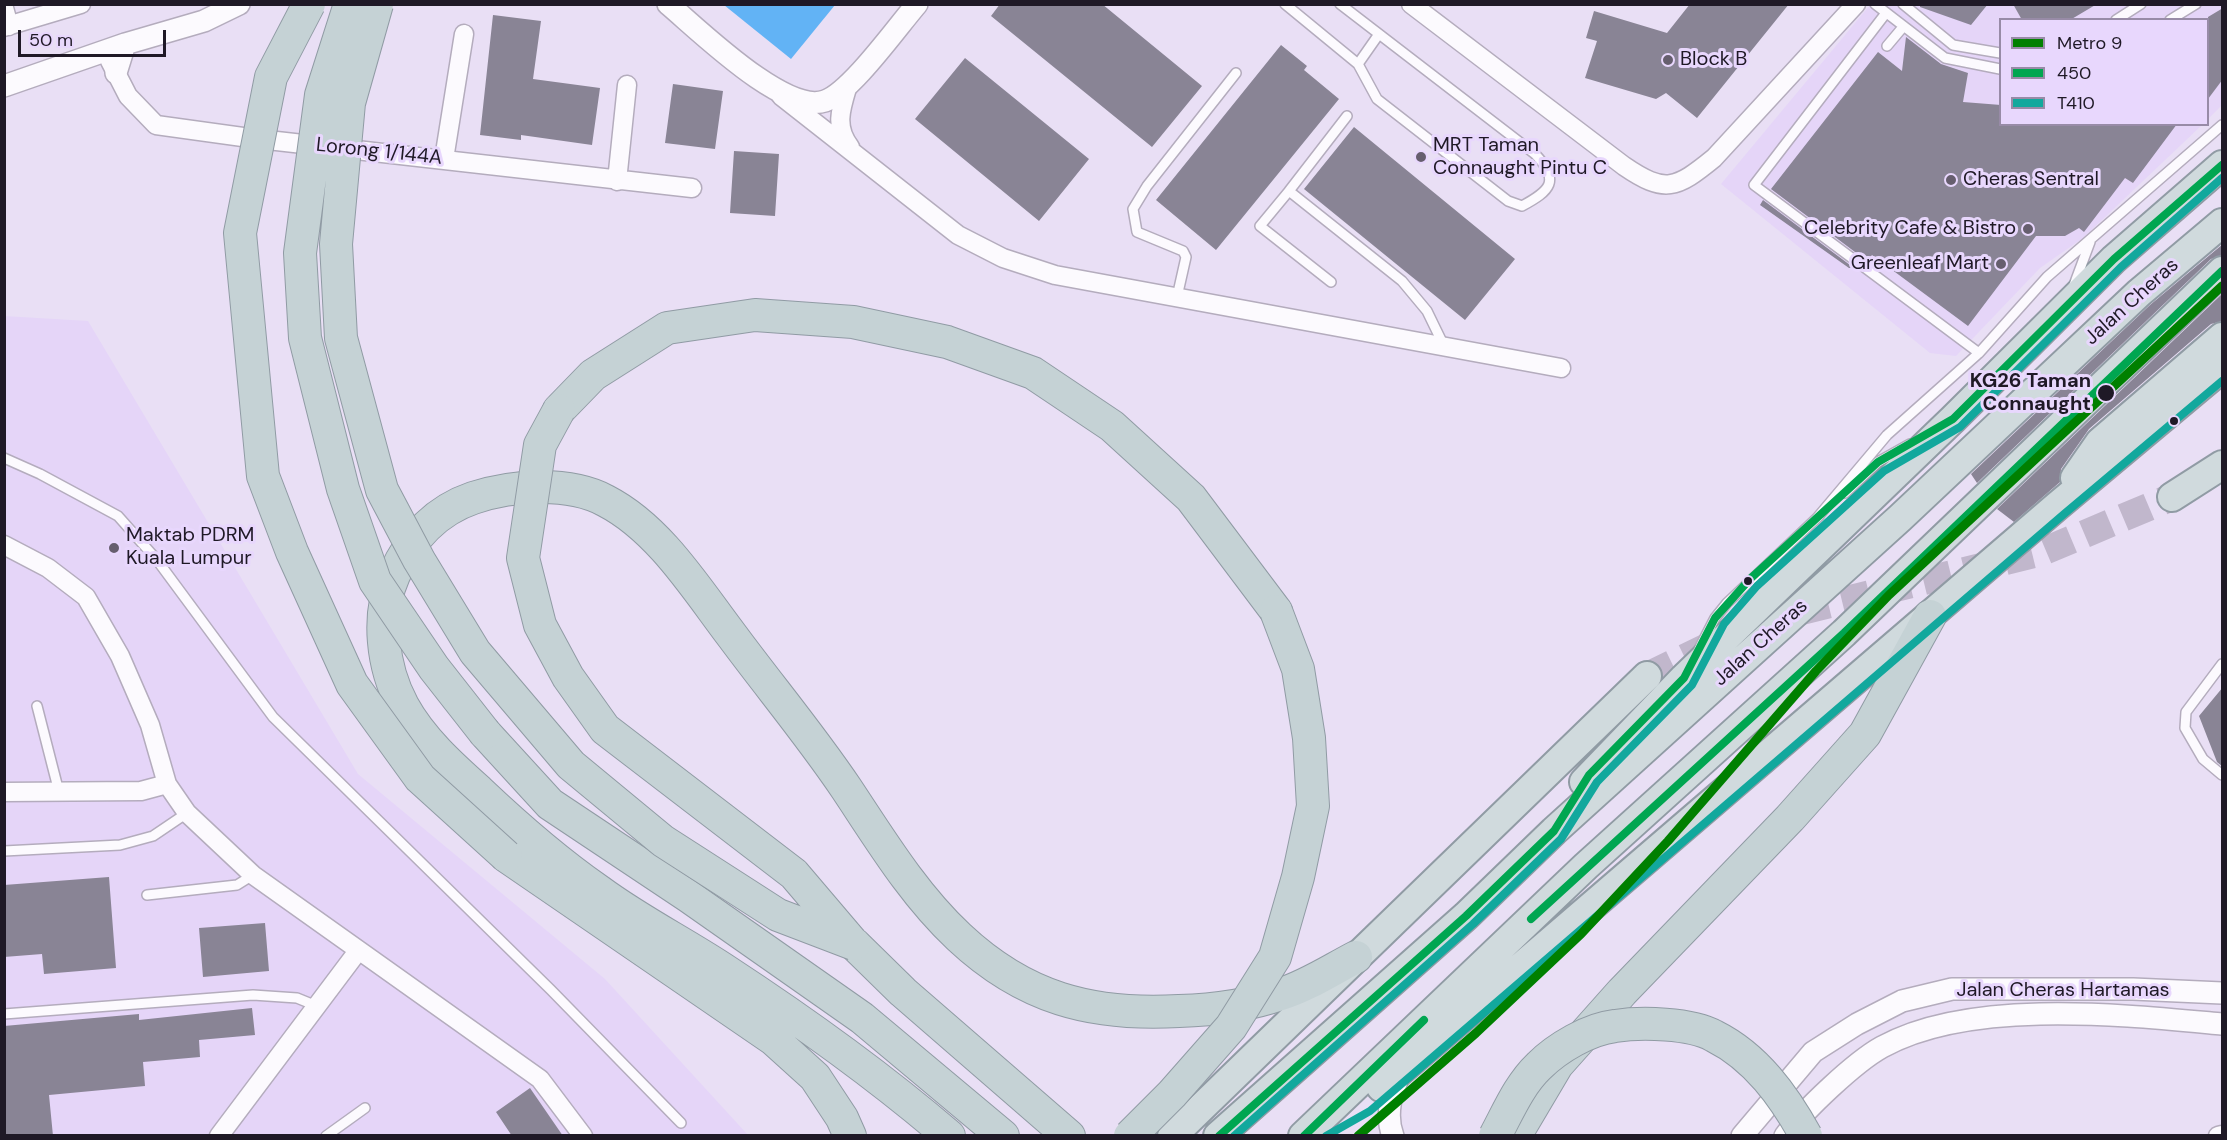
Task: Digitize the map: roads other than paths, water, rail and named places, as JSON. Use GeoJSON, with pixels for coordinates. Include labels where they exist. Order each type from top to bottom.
{"type":"FeatureCollection","features":[{"type":"Feature","properties":{"kind":"highway"},"geometry":{"type":"LineString","coordinates":[[309,4],[271,77],[240,233],[263,476],[292,552],[352,684],[420,778],[506,856],[773,1039],[815,1077],[842,1118],[850,1136]]}},
{"type":"Feature","properties":{"kind":"highway"},"geometry":{"type":"LineString","coordinates":[[350,4],[321,95],[300,253],[305,338],[343,489],[375,581],[434,668],[485,733],[549,804],[688,896],[862,1018],[1003,1136]]}},
{"type":"Feature","properties":{"kind":"highway"},"geometry":{"type":"LineString","coordinates":[[377,4],[349,103],[336,244],[341,338],[382,490],[419,560],[475,652],[571,765],[663,841],[778,915],[854,944]]}},
{"type":"Feature","properties":{"kind":"highway"},"geometry":{"type":"LineString","coordinates":[[1554,831],[1589,775],[1684,678],[2066,307],[2175,204],[2223,165]]}},
{"type":"Feature","properties":{"kind":"highway","name":"Jalan Cheras"},"geometry":{"type":"LineString","coordinates":[[1218,1136],[1466,916],[1554,831],[1900,518],[2139,293],[2223,223]]}},
{"type":"Feature","properties":{"kind":"highway","name":"Jalan Cheras"},"geometry":{"type":"LineString","coordinates":[[1304,1134],[1586,866],[1852,625],[2223,271]]}},
{"type":"Feature","properties":{"kind":"highway"},"geometry":{"type":"LineString","coordinates":[[1069,1136],[903,992],[854,944],[794,874],[605,729],[568,677],[540,625],[523,558],[540,445],[559,410],[593,375],[667,328],[754,315],[853,322],[947,342],[1034,373],[1112,426],[1191,498],[1276,611],[1298,669],[1310,738],[1313,806],[1298,877],[1275,957],[1231,1027],[1172,1094],[1130,1136]]}},
{"type":"Feature","properties":{"kind":"highway"},"geometry":{"type":"LineString","coordinates":[[2057,506],[2100,442],[2223,337]]}},
{"type":"Feature","properties":{"kind":"highway"},"geometry":{"type":"LineString","coordinates":[[1304,1134],[1363,1103],[2057,506],[2223,368]]}},
{"type":"Feature","properties":{"kind":"highway"},"geometry":{"type":"LineString","coordinates":[[2172,497],[2223,465]]}},
{"type":"Feature","properties":{"kind":"highway"},"geometry":{"type":"LineString","coordinates":[[950,1136],[907,1100],[800,1022],[720,967],[602,893],[522,831],[442,757],[403,706],[388,666],[382,625],[386,593],[417,534],[443,512],[470,499],[499,491],[527,488],[575,490],[603,498],[628,515],[657,540],[708,603],[844,785],[877,839],[958,936],[1005,974],[1055,998],[1108,1012],[1155,1013],[1237,1007],[1287,993],[1356,957]]}},
{"type":"Feature","properties":{"kind":"highway"},"geometry":{"type":"LineString","coordinates":[[1515,1136],[1557,1065],[1622,992],[1790,818],[1865,734],[1930,616]]}},
{"type":"Feature","properties":{"kind":"highway"},"geometry":{"type":"LineString","coordinates":[[1172,1136],[1647,676]]}},
{"type":"Feature","properties":{"kind":"highway"},"geometry":{"type":"LineString","coordinates":[[1495,1136],[1521,1088],[1539,1065],[1577,1039],[1614,1026],[1691,1027],[1715,1036],[1764,1073],[1806,1136]]}},
{"type":"Feature","properties":{"kind":"street"},"geometry":{"type":"LineString","coordinates":[[4,8],[7,27],[81,4]]}},
{"type":"Feature","properties":{"kind":"street"},"geometry":{"type":"LineString","coordinates":[[4,86],[116,47],[204,21],[239,4]]}},
{"type":"Feature","properties":{"kind":"street"},"geometry":{"type":"LineString","coordinates":[[668,4],[774,91],[958,235],[1003,258],[1055,274],[1561,368]]}},
{"type":"Feature","properties":{"kind":"street"},"geometry":{"type":"LineString","coordinates":[[774,91],[802,102],[825,101],[848,85],[916,4]]}},
{"type":"Feature","properties":{"kind":"street"},"geometry":{"type":"LineString","coordinates":[[1411,4],[1624,166],[1648,182],[1668,186],[1693,175],[1714,158],[1856,4]]}},
{"type":"Feature","properties":{"kind":"street"},"geometry":{"type":"LineString","coordinates":[[444,159],[464,34]]}},
{"type":"Feature","properties":{"kind":"street"},"geometry":{"type":"LineString","coordinates":[[116,47],[116,73]]}},
{"type":"Feature","properties":{"kind":"street","name":"Lorong 1/144A"},"geometry":{"type":"LineString","coordinates":[[116,73],[128,96],[156,125],[617,181],[692,188]]}},
{"type":"Feature","properties":{"kind":"street"},"geometry":{"type":"LineString","coordinates":[[617,181],[627,84]]}},
{"type":"Feature","properties":{"kind":"street"},"geometry":{"type":"LineString","coordinates":[[848,85],[838,117],[843,138],[853,151]]}},
{"type":"Feature","properties":{"kind":"street"},"geometry":{"type":"LineString","coordinates":[[4,545],[48,568],[86,597],[120,656],[146,715],[167,784],[187,813],[253,875],[540,1079],[583,1136]]}},
{"type":"Feature","properties":{"kind":"street"},"geometry":{"type":"LineString","coordinates":[[4,792],[141,791],[167,784]]}},
{"type":"Feature","properties":{"kind":"street"},"geometry":{"type":"LineString","coordinates":[[219,1136],[358,951]]}},
{"type":"Feature","properties":{"kind":"street","name":"Jalan Cheras Hartamas"},"geometry":{"type":"LineString","coordinates":[[1742,1136],[1813,1052],[1857,1024],[1902,1001],[1952,989],[2223,993]]}},
{"type":"Feature","properties":{"kind":"street"},"geometry":{"type":"LineString","coordinates":[[2178,991],[2179,999],[2188,1009],[2223,1017]]}},
{"type":"Feature","properties":{"kind":"street","name":"Jalan Cheras Hartamas"},"geometry":{"type":"LineString","coordinates":[[1785,1136],[1800,1116],[1882,1047],[1930,1028],[1987,1016],[2132,1016],[2223,1024]]}},
{"type":"Feature","properties":{"kind":"street"},"geometry":{"type":"LineString","coordinates":[[1393,1136],[1388,1123],[1394,1084],[1405,1065]]}},
{"type":"Feature","properties":{"kind":"street"},"geometry":{"type":"LineString","coordinates":[[2218,1136],[2223,1135]]}},
{"type":"Feature","properties":{"kind":"lane"},"geometry":{"type":"LineString","coordinates":[[1285,4],[1358,64],[1377,99],[1508,201],[1522,206],[1545,194],[1551,180],[1547,166],[1535,154],[1340,4]]}},
{"type":"Feature","properties":{"kind":"lane"},"geometry":{"type":"LineString","coordinates":[[1875,4],[1945,58],[1999,69]]}},
{"type":"Feature","properties":{"kind":"lane"},"geometry":{"type":"LineString","coordinates":[[1903,4],[1953,45],[1999,52]]}},
{"type":"Feature","properties":{"kind":"lane"},"geometry":{"type":"LineString","coordinates":[[2119,18],[2141,4]]}},
{"type":"Feature","properties":{"kind":"lane"},"geometry":{"type":"LineString","coordinates":[[2173,18],[2196,4]]}},
{"type":"Feature","properties":{"kind":"lane"},"geometry":{"type":"LineString","coordinates":[[1886,13],[1754,185],[1979,352]]}},
{"type":"Feature","properties":{"kind":"lane"},"geometry":{"type":"LineString","coordinates":[[1887,46],[1903,27]]}},
{"type":"Feature","properties":{"kind":"lane"},"geometry":{"type":"LineString","coordinates":[[1358,64],[1379,34]]}},
{"type":"Feature","properties":{"kind":"lane"},"geometry":{"type":"LineString","coordinates":[[1177,297],[1186,257],[1183,251],[1137,232],[1133,209],[1147,186],[1236,73]]}},
{"type":"Feature","properties":{"kind":"lane"},"geometry":{"type":"LineString","coordinates":[[1331,282],[1260,226],[1347,116]]}},
{"type":"Feature","properties":{"kind":"lane"},"geometry":{"type":"LineString","coordinates":[[1817,518],[1887,435],[1979,352],[2047,277],[2223,125]]}},
{"type":"Feature","properties":{"kind":"lane"},"geometry":{"type":"LineString","coordinates":[[1288,191],[1402,281],[1427,311],[1443,346]]}},
{"type":"Feature","properties":{"kind":"lane"},"geometry":{"type":"LineString","coordinates":[[2066,307],[2091,239]]}},
{"type":"Feature","properties":{"kind":"lane"},"geometry":{"type":"LineString","coordinates":[[1684,678],[1715,618],[1727,603],[1878,462],[1953,419]]}},
{"type":"Feature","properties":{"kind":"lane"},"geometry":{"type":"LineString","coordinates":[[4,458],[40,474],[118,516],[157,560],[273,717],[551,990],[681,1123]]}},
{"type":"Feature","properties":{"kind":"lane"},"geometry":{"type":"LineString","coordinates":[[2223,664],[2186,712],[2185,728],[2203,759],[2223,775]]}},
{"type":"Feature","properties":{"kind":"lane"},"geometry":{"type":"LineString","coordinates":[[37,706],[59,792]]}},
{"type":"Feature","properties":{"kind":"lane"},"geometry":{"type":"LineString","coordinates":[[4,851],[120,845],[153,836],[187,813]]}},
{"type":"Feature","properties":{"kind":"lane"},"geometry":{"type":"LineString","coordinates":[[147,895],[237,885],[253,875]]}},
{"type":"Feature","properties":{"kind":"lane"},"geometry":{"type":"LineString","coordinates":[[4,1014],[253,995],[297,998],[318,1007]]}},
{"type":"Feature","properties":{"kind":"lane"},"geometry":{"type":"LineString","coordinates":[[326,1136],[366,1108]]}},
{"type":"Feature","properties":{"kind":"water"},"geometry":{"type":"Polygon","coordinates":[[[724,5],[835,5],[791,59],[724,5]]]}},
{"type":"Feature","properties":{"kind":"tunnel"},"geometry":{"type":"LineString","coordinates":[[1647,676],[1761,621],[2042,552],[2172,497]]}},
{"type":"Feature","properties":{"kind":"metro line","name":"9"},"geometry":{"type":"LineString","coordinates":[[1358,1136],[1476,1033],[1581,934],[1668,841],[1816,671],[1889,595],[2222,286]]}},
{"type":"Feature","properties":{"kind":"place","name":"Block B"},"geometry":{"type":"Point","coordinates":[1668,60]}},
{"type":"Feature","properties":{"kind":"place","name":"MRT Taman Connaught Pintu C"},"geometry":{"type":"Point","coordinates":[1421,157]}},
{"type":"Feature","properties":{"kind":"place","name":"Cheras Sentral"},"geometry":{"type":"Point","coordinates":[1951,180]}},
{"type":"Feature","properties":{"kind":"place","name":"Celebrity Cafe & Bistro"},"geometry":{"type":"Point","coordinates":[2028,229]}},
{"type":"Feature","properties":{"kind":"place","name":"Greenleaf Mart"},"geometry":{"type":"Point","coordinates":[2001,264]}},
{"type":"Feature","properties":{"kind":"place","name":"KG26 Taman Connaught"},"geometry":{"type":"Point","coordinates":[2106,393]}},
{"type":"Feature","properties":{"kind":"place","name":"Maktab PDRM Kuala Lumpur"},"geometry":{"type":"Point","coordinates":[114,548]}}]}
